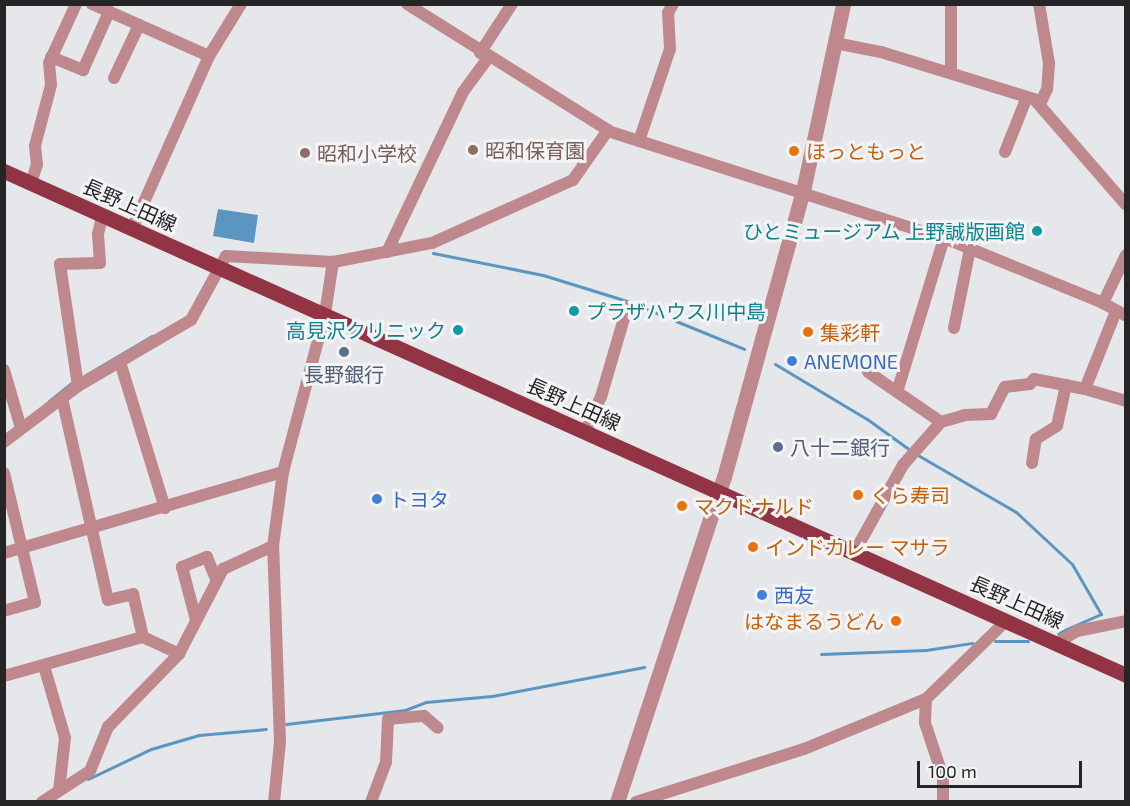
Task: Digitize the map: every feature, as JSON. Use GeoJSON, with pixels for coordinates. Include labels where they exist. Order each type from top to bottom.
{"type":"FeatureCollection","features":[{"type":"Feature","properties":{"kind":"main road","name":"長野上田線"},"geometry":{"type":"LineString","coordinates":[[4,171],[1125,675]]}},
{"type":"Feature","properties":{"kind":"street"},"geometry":{"type":"LineString","coordinates":[[31,183],[37,165],[35,146],[51,86],[51,57],[76,4]]}},
{"type":"Feature","properties":{"kind":"street"},"geometry":{"type":"LineString","coordinates":[[92,4],[209,56]]}},
{"type":"Feature","properties":{"kind":"street"},"geometry":{"type":"LineString","coordinates":[[132,229],[209,56],[241,4]]}},
{"type":"Feature","properties":{"kind":"street"},"geometry":{"type":"LineString","coordinates":[[407,4],[484,56],[608,130],[944,238],[1103,303],[1121,314],[1085,388]]}},
{"type":"Feature","properties":{"kind":"street"},"geometry":{"type":"LineString","coordinates":[[387,252],[463,92],[512,4]]}},
{"type":"Feature","properties":{"kind":"street"},"geometry":{"type":"LineString","coordinates":[[639,141],[670,49],[668,14],[673,4]]}},
{"type":"Feature","properties":{"kind":"street"},"geometry":{"type":"LineString","coordinates":[[617,801],[719,493],[803,191],[843,4]]}},
{"type":"Feature","properties":{"kind":"street"},"geometry":{"type":"LineString","coordinates":[[951,4],[951,72]]}},
{"type":"Feature","properties":{"kind":"street"},"geometry":{"type":"LineString","coordinates":[[1039,4],[1049,63],[1047,89],[1040,104]]}},
{"type":"Feature","properties":{"kind":"street"},"geometry":{"type":"LineString","coordinates":[[51,57],[83,70],[109,12]]}},
{"type":"Feature","properties":{"kind":"street"},"geometry":{"type":"LineString","coordinates":[[114,78],[139,25]]}},
{"type":"Feature","properties":{"kind":"street"},"geometry":{"type":"LineString","coordinates":[[835,43],[951,72],[1027,97],[1040,104],[1125,205]]}},
{"type":"Feature","properties":{"kind":"street"},"geometry":{"type":"LineString","coordinates":[[1005,152],[1027,97]]}},
{"type":"Feature","properties":{"kind":"street"},"geometry":{"type":"LineString","coordinates":[[4,442],[78,386],[191,320],[222,270],[226,256],[333,262],[432,243],[573,180],[608,130]]}},
{"type":"Feature","properties":{"kind":"street"},"geometry":{"type":"LineString","coordinates":[[78,386],[60,264],[100,263],[98,234],[102,216]]}},
{"type":"Feature","properties":{"kind":"street"},"geometry":{"type":"LineString","coordinates":[[897,392],[944,238]]}},
{"type":"Feature","properties":{"kind":"street"},"geometry":{"type":"LineString","coordinates":[[954,328],[970,249]]}},
{"type":"Feature","properties":{"kind":"street"},"geometry":{"type":"LineString","coordinates":[[1103,303],[1125,255]]}},
{"type":"Feature","properties":{"kind":"street"},"geometry":{"type":"LineString","coordinates":[[274,801],[280,742],[273,546],[283,472],[325,314],[333,262]]}},
{"type":"Feature","properties":{"kind":"street"},"geometry":{"type":"LineString","coordinates":[[585,431],[601,397],[627,308]]}},
{"type":"Feature","properties":{"kind":"street"},"geometry":{"type":"LineString","coordinates":[[120,362],[165,508]]}},
{"type":"Feature","properties":{"kind":"street"},"geometry":{"type":"LineString","coordinates":[[868,372],[941,422]]}},
{"type":"Feature","properties":{"kind":"street"},"geometry":{"type":"LineString","coordinates":[[6,378],[21,428]]}},
{"type":"Feature","properties":{"kind":"street"},"geometry":{"type":"LineString","coordinates":[[854,553],[903,465],[941,422],[965,415],[991,414],[1005,387],[1030,384],[1034,379],[1085,388],[1125,401]]}},
{"type":"Feature","properties":{"kind":"street"},"geometry":{"type":"LineString","coordinates":[[1032,463],[1036,439],[1057,426],[1066,385]]}},
{"type":"Feature","properties":{"kind":"street"},"geometry":{"type":"LineString","coordinates":[[62,398],[108,600],[134,594],[143,637]]}},
{"type":"Feature","properties":{"kind":"street"},"geometry":{"type":"LineString","coordinates":[[4,554],[283,472]]}},
{"type":"Feature","properties":{"kind":"street"},"geometry":{"type":"LineString","coordinates":[[4,473],[34,602],[4,611]]}},
{"type":"Feature","properties":{"kind":"street"},"geometry":{"type":"LineString","coordinates":[[42,801],[90,771],[108,728],[179,654],[223,569],[273,546]]}},
{"type":"Feature","properties":{"kind":"street"},"geometry":{"type":"LineString","coordinates":[[196,620],[182,567],[207,557],[216,579]]}},
{"type":"Feature","properties":{"kind":"street"},"geometry":{"type":"LineString","coordinates":[[636,801],[804,749],[926,699],[1006,621]]}},
{"type":"Feature","properties":{"kind":"street"},"geometry":{"type":"LineString","coordinates":[[1057,643],[1077,631],[1125,621]]}},
{"type":"Feature","properties":{"kind":"street"},"geometry":{"type":"LineString","coordinates":[[4,676],[143,637],[179,654]]}},
{"type":"Feature","properties":{"kind":"street"},"geometry":{"type":"LineString","coordinates":[[44,666],[65,738],[58,791]]}},
{"type":"Feature","properties":{"kind":"street"},"geometry":{"type":"LineString","coordinates":[[926,699],[925,723],[943,777],[943,801]]}},
{"type":"Feature","properties":{"kind":"street"},"geometry":{"type":"LineString","coordinates":[[371,801],[386,762],[388,719],[424,716],[438,728]]}},
{"type":"Feature","properties":{"kind":"water"},"geometry":{"type":"Polygon","coordinates":[[[218,209],[258,215],[254,243],[213,236],[218,209]]]}},
{"type":"Feature","properties":{"kind":"waterway"},"geometry":{"type":"LineString","coordinates":[[433,253],[543,275],[627,301]]}},
{"type":"Feature","properties":{"kind":"waterway"},"geometry":{"type":"LineString","coordinates":[[636,304],[661,315]]}},
{"type":"Feature","properties":{"kind":"waterway"},"geometry":{"type":"LineString","coordinates":[[671,319],[744,349]]}},
{"type":"Feature","properties":{"kind":"waterway"},"geometry":{"type":"LineString","coordinates":[[84,376],[152,336]]}},
{"type":"Feature","properties":{"kind":"waterway"},"geometry":{"type":"LineString","coordinates":[[775,364],[867,419],[910,450]]}},
{"type":"Feature","properties":{"kind":"waterway"},"geometry":{"type":"LineString","coordinates":[[49,401],[71,383]]}},
{"type":"Feature","properties":{"kind":"waterway"},"geometry":{"type":"LineString","coordinates":[[916,454],[1016,512],[1072,564],[1101,614],[1058,633]]}},
{"type":"Feature","properties":{"kind":"waterway"},"geometry":{"type":"LineString","coordinates":[[995,641],[1028,641]]}},
{"type":"Feature","properties":{"kind":"waterway"},"geometry":{"type":"LineString","coordinates":[[821,654],[926,650],[972,643]]}},
{"type":"Feature","properties":{"kind":"waterway"},"geometry":{"type":"LineString","coordinates":[[286,724],[405,710],[426,702],[492,696],[644,667]]}},
{"type":"Feature","properties":{"kind":"waterway"},"geometry":{"type":"LineString","coordinates":[[88,779],[151,749],[199,735],[266,729]]}},
{"type":"Feature","properties":{"kind":"place","name":"昭和保育園"},"geometry":{"type":"Point","coordinates":[473,150]}},
{"type":"Feature","properties":{"kind":"place","name":"ほっともっと"},"geometry":{"type":"Point","coordinates":[794,151]}},
{"type":"Feature","properties":{"kind":"place","name":"昭和小学校"},"geometry":{"type":"Point","coordinates":[305,153]}},
{"type":"Feature","properties":{"kind":"place","name":"ひとミュージアム 上野誠版画館"},"geometry":{"type":"Point","coordinates":[1037,231]}},
{"type":"Feature","properties":{"kind":"place","name":"プラザハウス川中島"},"geometry":{"type":"Point","coordinates":[574,311]}},
{"type":"Feature","properties":{"kind":"place","name":"高見沢クリニック"},"geometry":{"type":"Point","coordinates":[458,330]}},
{"type":"Feature","properties":{"kind":"place","name":"集彩軒"},"geometry":{"type":"Point","coordinates":[808,332]}},
{"type":"Feature","properties":{"kind":"place","name":"長野銀行"},"geometry":{"type":"Point","coordinates":[344,352]}},
{"type":"Feature","properties":{"kind":"place","name":"ANEMONE"},"geometry":{"type":"Point","coordinates":[792,361]}},
{"type":"Feature","properties":{"kind":"place","name":"八十二銀行"},"geometry":{"type":"Point","coordinates":[778,447]}},
{"type":"Feature","properties":{"kind":"place","name":"くら寿司"},"geometry":{"type":"Point","coordinates":[858,495]}},
{"type":"Feature","properties":{"kind":"place","name":"トヨタ"},"geometry":{"type":"Point","coordinates":[377,499]}},
{"type":"Feature","properties":{"kind":"place","name":"マクドナルド"},"geometry":{"type":"Point","coordinates":[682,506]}},
{"type":"Feature","properties":{"kind":"place","name":"インドカレー マサラ"},"geometry":{"type":"Point","coordinates":[753,547]}},
{"type":"Feature","properties":{"kind":"place","name":"西友"},"geometry":{"type":"Point","coordinates":[762,595]}},
{"type":"Feature","properties":{"kind":"place","name":"はなまるうどん"},"geometry":{"type":"Point","coordinates":[896,621]}}]}
